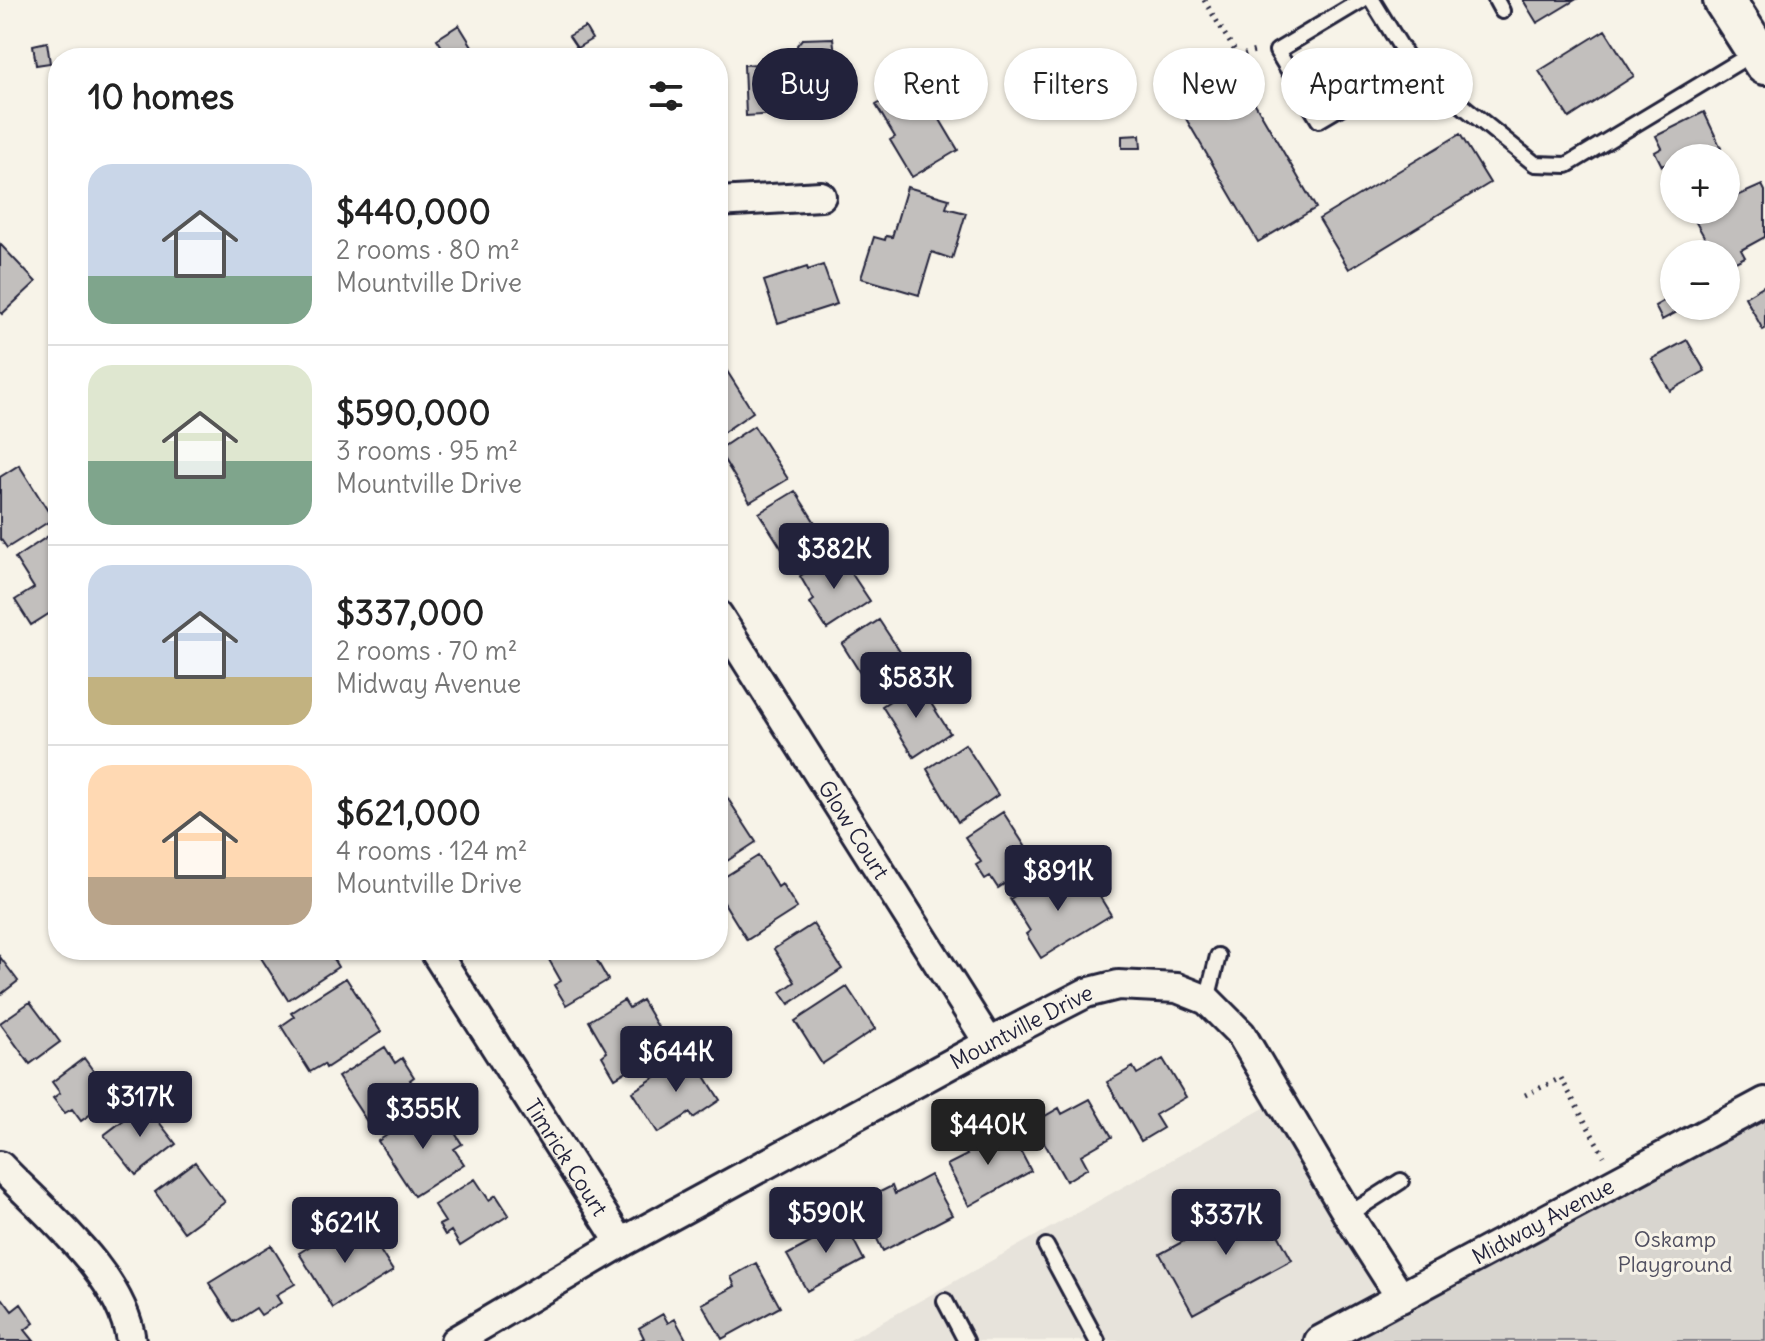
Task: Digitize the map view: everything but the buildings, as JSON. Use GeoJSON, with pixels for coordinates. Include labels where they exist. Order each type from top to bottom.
{"type":"FeatureCollection","features":[{"type":"Feature","properties":{"kind":"main road"},"geometry":{"type":"LineString","coordinates":[[1735,4],[1761,57]]}},
{"type":"Feature","properties":{"kind":"street"},"geometry":{"type":"LineString","coordinates":[[728,201],[821,196]]}},
{"type":"Feature","properties":{"kind":"street","name":"Glow Court"},"geometry":{"type":"LineString","coordinates":[[728,631],[989,1043]]}},
{"type":"Feature","properties":{"kind":"street","name":"Timrick Court"},"geometry":{"type":"LineString","coordinates":[[440,960],[621,1243]]}},
{"type":"Feature","properties":{"kind":"street","name":"Mountville Drive"},"geometry":{"type":"LineString","coordinates":[[455,1341],[621,1243],[989,1043],[1086,993],[1118,985],[1177,988],[1207,1000],[1241,1034],[1401,1298]]}},
{"type":"Feature","properties":{"kind":"street","name":"Midway Avenue"},"geometry":{"type":"LineString","coordinates":[[1319,1341],[1765,1102]]}},
{"type":"Feature","properties":{"kind":"street"},"geometry":{"type":"LineString","coordinates":[[0,1166],[88,1257],[111,1288],[129,1323],[131,1341]]}},
{"type":"Feature","properties":{"kind":"lane"},"geometry":{"type":"LineString","coordinates":[[1282,48],[1362,0]]}},
{"type":"Feature","properties":{"kind":"lane"},"geometry":{"type":"LineString","coordinates":[[1372,0],[1402,48]]}},
{"type":"Feature","properties":{"kind":"lane"},"geometry":{"type":"LineString","coordinates":[[1473,114],[1535,164],[1567,165],[1761,57]]}},
{"type":"Feature","properties":{"kind":"lane"},"geometry":{"type":"LineString","coordinates":[[1207,1000],[1218,956]]}},
{"type":"Feature","properties":{"kind":"lane"},"geometry":{"type":"LineString","coordinates":[[1348,1215],[1401,1181]]}},
{"type":"Feature","properties":{"kind":"lane"},"geometry":{"type":"LineString","coordinates":[[1046,1246],[1097,1341]]}},
{"type":"Feature","properties":{"kind":"lane"},"geometry":{"type":"LineString","coordinates":[[945,1301],[966,1341]]}},
{"type":"Feature","properties":{"kind":"path"},"geometry":{"type":"LineString","coordinates":[[1204,0],[1233,48]]}},
{"type":"Feature","properties":{"kind":"path"},"geometry":{"type":"LineString","coordinates":[[1525,1095],[1561,1078],[1618,1181]]}},
{"type":"Feature","properties":{"kind":"shaded area"},"geometry":{"type":"Polygon","coordinates":[[[1280,1099],[1401,1298],[1319,1341],[848,1341],[1280,1099]]]}},
{"type":"Feature","properties":{"kind":"green space","name":"Oskamp Playground"},"geometry":{"type":"Polygon","coordinates":[[[1765,1102],[1765,1341],[1319,1341],[1765,1102]]]}}]}
